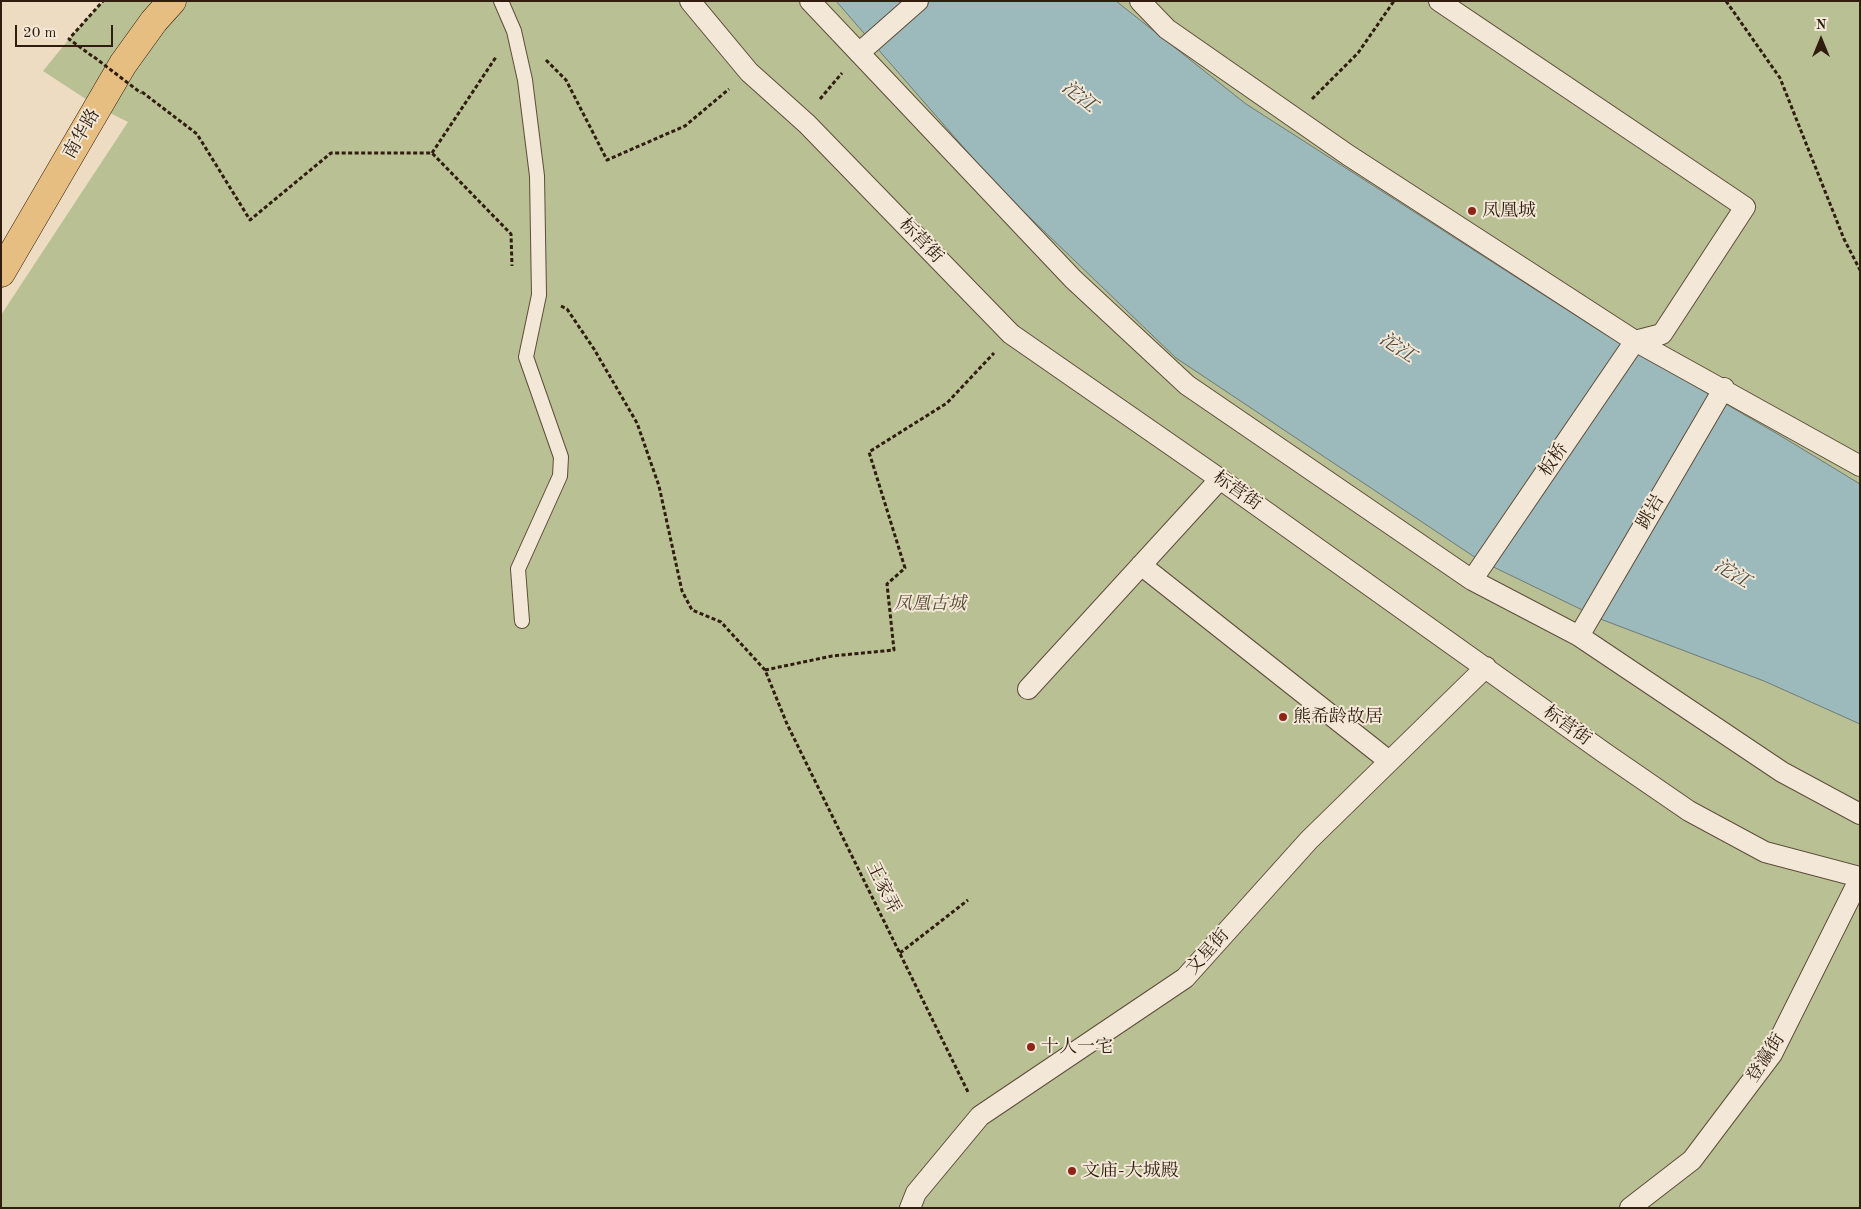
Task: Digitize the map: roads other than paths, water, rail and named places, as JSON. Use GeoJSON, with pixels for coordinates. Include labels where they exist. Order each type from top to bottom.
{"type":"FeatureCollection","features":[{"type":"Feature","properties":{"kind":"main road","name":"南华路"},"geometry":{"type":"LineString","coordinates":[[1,273],[123,64],[154,21],[172,1]]}},
{"type":"Feature","properties":{"kind":"street","name":"标营街"},"geometry":{"type":"LineString","coordinates":[[690,1],[749,72],[807,124],[1011,334],[1220,479],[1689,811],[1765,852],[1860,878]]}},
{"type":"Feature","properties":{"kind":"street"},"geometry":{"type":"LineString","coordinates":[[810,1],[1072,278],[1187,385],[1472,580],[1579,636],[1782,772],[1860,814]]}},
{"type":"Feature","properties":{"kind":"street"},"geometry":{"type":"LineString","coordinates":[[860,53],[918,1]]}},
{"type":"Feature","properties":{"kind":"street"},"geometry":{"type":"LineString","coordinates":[[1140,1],[1167,29],[1348,155],[1636,340],[1860,466]]}},
{"type":"Feature","properties":{"kind":"street"},"geometry":{"type":"LineString","coordinates":[[1439,1],[1745,207],[1662,334],[1636,340]]}},
{"type":"Feature","properties":{"kind":"street","name":"板桥"},"geometry":{"type":"LineString","coordinates":[[1472,580],[1636,340]]}},
{"type":"Feature","properties":{"kind":"street","name":"跳岩"},"geometry":{"type":"LineString","coordinates":[[1579,636],[1724,388]]}},
{"type":"Feature","properties":{"kind":"street"},"geometry":{"type":"LineString","coordinates":[[1028,689],[1220,479]]}},
{"type":"Feature","properties":{"kind":"street"},"geometry":{"type":"LineString","coordinates":[[1141,565],[1389,761]]}},
{"type":"Feature","properties":{"kind":"street","name":"文星街"},"geometry":{"type":"LineString","coordinates":[[910,1208],[916,1193],[980,1116],[1185,978],[1308,840],[1486,667]]}},
{"type":"Feature","properties":{"kind":"street","name":"登瀛街"},"geometry":{"type":"LineString","coordinates":[[1630,1208],[1692,1160],[1772,1054],[1860,878]]}},
{"type":"Feature","properties":{"kind":"lane"},"geometry":{"type":"LineString","coordinates":[[501,1],[514,30],[525,80],[537,176],[539,295],[526,357],[561,457],[560,476],[541,514],[518,569],[522,621]]}},
{"type":"Feature","properties":{"kind":"water","name":"沱江"},"geometry":{"type":"Polygon","coordinates":[[[836,1],[1116,1],[1246,104],[1600,331],[1860,484],[1860,724],[1764,681],[1603,620],[1479,560],[1176,358],[998,187],[836,1]]]}},
{"type":"Feature","properties":{"kind":"place","name":"凤凰城"},"geometry":{"type":"Point","coordinates":[1472,211]}},
{"type":"Feature","properties":{"kind":"place","name":"熊希龄故居"},"geometry":{"type":"Point","coordinates":[1283,717]}},
{"type":"Feature","properties":{"kind":"place","name":"十人一宅"},"geometry":{"type":"Point","coordinates":[1031,1047]}},
{"type":"Feature","properties":{"kind":"place","name":"文庙-大城殿"},"geometry":{"type":"Point","coordinates":[1072,1171]}},
{"type":"Feature","properties":{"kind":"park label","name":"凤凰古城"},"geometry":{"type":"Point","coordinates":[930,604]}}]}
